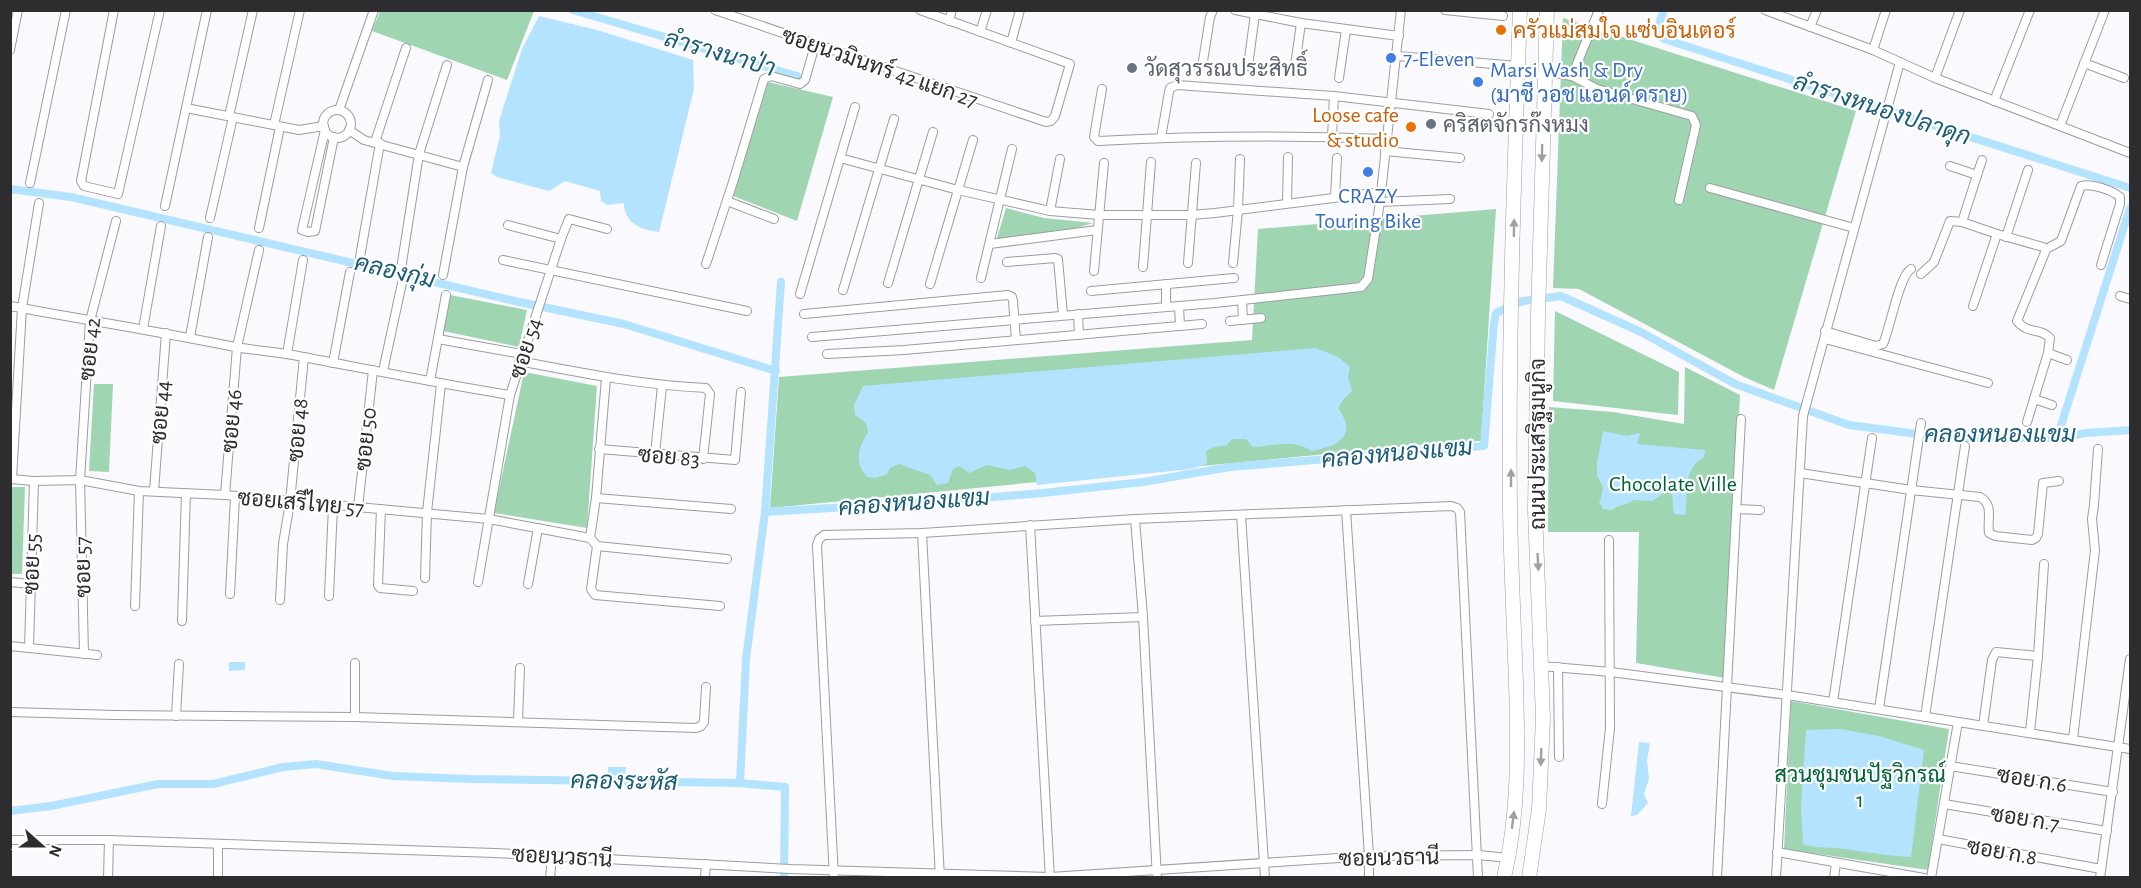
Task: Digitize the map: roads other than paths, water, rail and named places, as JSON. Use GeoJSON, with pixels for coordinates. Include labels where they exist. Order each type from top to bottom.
{"type":"FeatureCollection","features":[{"type":"Feature","properties":{"kind":"main road","name":"ถนนประเสริฐมนูกิจ"},"geometry":{"type":"LineString","coordinates":[[1504,878],[1509,858],[1517,792],[1517,718],[1510,510],[1520,10]]}},
{"type":"Feature","properties":{"kind":"main road","name":"ถนนประเสริฐมนูกิจ"},"geometry":{"type":"LineString","coordinates":[[1529,878],[1539,810],[1543,718],[1536,507],[1538,315],[1547,10]]}},
{"type":"Feature","properties":{"kind":"main road"},"geometry":{"type":"LineString","coordinates":[[1510,510],[1536,507]]}},
{"type":"Feature","properties":{"kind":"street"},"geometry":{"type":"LineString","coordinates":[[10,50],[18,10]]}},
{"type":"Feature","properties":{"kind":"street"},"geometry":{"type":"LineString","coordinates":[[30,183],[66,10]]}},
{"type":"Feature","properties":{"kind":"street"},"geometry":{"type":"LineString","coordinates":[[114,10],[81,181],[84,186],[118,194],[160,10]]}},
{"type":"Feature","properties":{"kind":"street"},"geometry":{"type":"LineString","coordinates":[[165,206],[207,10]]}},
{"type":"Feature","properties":{"kind":"street"},"geometry":{"type":"LineString","coordinates":[[210,218],[253,10]]}},
{"type":"Feature","properties":{"kind":"street"},"geometry":{"type":"LineString","coordinates":[[259,228],[300,10]]}},
{"type":"Feature","properties":{"kind":"street"},"geometry":{"type":"LineString","coordinates":[[339,110],[374,10]]}},
{"type":"Feature","properties":{"kind":"street","name":"ซอยนวมินทร์ 42 แยก 27"},"geometry":{"type":"LineString","coordinates":[[716,10],[1046,122],[1051,121],[1055,116],[1070,64],[1011,43]]}},
{"type":"Feature","properties":{"kind":"street"},"geometry":{"type":"LineString","coordinates":[[920,10],[1011,43],[1020,10]]}},
{"type":"Feature","properties":{"kind":"street"},"geometry":{"type":"LineString","coordinates":[[950,21],[952,10]]}},
{"type":"Feature","properties":{"kind":"street"},"geometry":{"type":"LineString","coordinates":[[980,32],[987,10]]}},
{"type":"Feature","properties":{"kind":"street"},"geometry":{"type":"LineString","coordinates":[[1203,61],[1213,10]]}},
{"type":"Feature","properties":{"kind":"street"},"geometry":{"type":"LineString","coordinates":[[1235,10],[1301,23],[1399,36]]}},
{"type":"Feature","properties":{"kind":"street"},"geometry":{"type":"LineString","coordinates":[[812,337],[1015,318],[1179,306],[1361,287],[1368,279],[1380,202],[1401,10]]}},
{"type":"Feature","properties":{"kind":"street"},"geometry":{"type":"LineString","coordinates":[[1445,10],[1503,16]]}},
{"type":"Feature","properties":{"kind":"street"},"geometry":{"type":"LineString","coordinates":[[1572,76],[1599,10]]}},
{"type":"Feature","properties":{"kind":"street"},"geometry":{"type":"LineString","coordinates":[[1766,10],[1873,50],[1935,78],[2130,153]]}},
{"type":"Feature","properties":{"kind":"street"},"geometry":{"type":"LineString","coordinates":[[1810,27],[1817,10]]}},
{"type":"Feature","properties":{"kind":"street"},"geometry":{"type":"LineString","coordinates":[[1873,50],[1886,10]]}},
{"type":"Feature","properties":{"kind":"street"},"geometry":{"type":"LineString","coordinates":[[1935,78],[1960,10]]}},
{"type":"Feature","properties":{"kind":"street"},"geometry":{"type":"LineString","coordinates":[[1994,101],[2030,10]]}},
{"type":"Feature","properties":{"kind":"street"},"geometry":{"type":"LineString","coordinates":[[2060,126],[2105,10]]}},
{"type":"Feature","properties":{"kind":"street"},"geometry":{"type":"LineString","coordinates":[[1248,66],[1255,14]]}},
{"type":"Feature","properties":{"kind":"street"},"geometry":{"type":"LineString","coordinates":[[1294,72],[1301,23]]}},
{"type":"Feature","properties":{"kind":"street"},"geometry":{"type":"LineString","coordinates":[[1339,78],[1346,30]]}},
{"type":"Feature","properties":{"kind":"street"},"geometry":{"type":"LineString","coordinates":[[706,264],[764,79],[771,76],[800,84],[805,80],[815,45]]}},
{"type":"Feature","properties":{"kind":"street"},"geometry":{"type":"LineString","coordinates":[[360,257],[377,143],[406,48]]}},
{"type":"Feature","properties":{"kind":"street"},"geometry":{"type":"LineString","coordinates":[[1397,56],[1518,66]]}},
{"type":"Feature","properties":{"kind":"street"},"geometry":{"type":"LineString","coordinates":[[1776,878],[1803,416],[1900,62]]}},
{"type":"Feature","properties":{"kind":"street"},"geometry":{"type":"LineString","coordinates":[[2084,63],[2124,78]]}},
{"type":"Feature","properties":{"kind":"street"},"geometry":{"type":"LineString","coordinates":[[401,269],[419,154],[447,64]]}},
{"type":"Feature","properties":{"kind":"street"},"geometry":{"type":"LineString","coordinates":[[1544,71],[1572,76],[1597,89],[1692,116],[1696,125],[1679,200]]}},
{"type":"Feature","properties":{"kind":"street"},"geometry":{"type":"LineString","coordinates":[[443,275],[463,167],[488,80]]}},
{"type":"Feature","properties":{"kind":"street"},"geometry":{"type":"LineString","coordinates":[[1161,138],[1169,92],[1173,86],[1391,101],[1489,114]]}},
{"type":"Feature","properties":{"kind":"street"},"geometry":{"type":"LineString","coordinates":[[1102,88],[1095,140],[1332,137],[1386,139]]}},
{"type":"Feature","properties":{"kind":"street"},"geometry":{"type":"LineString","coordinates":[[1332,137],[1334,96]]}},
{"type":"Feature","properties":{"kind":"street"},"geometry":{"type":"LineString","coordinates":[[800,294],[855,107]]}},
{"type":"Feature","properties":{"kind":"street"},"geometry":{"type":"LineString","coordinates":[[186,108],[299,130],[324,128],[334,137],[343,136],[349,130],[350,118],[339,110]]}},
{"type":"Feature","properties":{"kind":"street"},"geometry":{"type":"LineString","coordinates":[[334,137],[315,231],[308,232],[302,230],[324,128],[328,114],[339,110]]}},
{"type":"Feature","properties":{"kind":"street"},"geometry":{"type":"LineString","coordinates":[[843,290],[894,119]]}},
{"type":"Feature","properties":{"kind":"street"},"geometry":{"type":"LineString","coordinates":[[349,130],[364,140],[463,167]]}},
{"type":"Feature","properties":{"kind":"street"},"geometry":{"type":"LineString","coordinates":[[888,283],[933,132]]}},
{"type":"Feature","properties":{"kind":"street"},"geometry":{"type":"LineString","coordinates":[[930,284],[973,140]]}},
{"type":"Feature","properties":{"kind":"street"},"geometry":{"type":"LineString","coordinates":[[981,278],[1012,149]]}},
{"type":"Feature","properties":{"kind":"street"},"geometry":{"type":"LineString","coordinates":[[1385,151],[1460,158]]}},
{"type":"Feature","properties":{"kind":"street"},"geometry":{"type":"LineString","coordinates":[[840,158],[1001,201],[1050,211],[1099,215],[1147,213],[1190,215],[1381,192]]}},
{"type":"Feature","properties":{"kind":"street"},"geometry":{"type":"LineString","coordinates":[[1287,203],[1288,158]]}},
{"type":"Feature","properties":{"kind":"street"},"geometry":{"type":"LineString","coordinates":[[1050,211],[1060,159]]}},
{"type":"Feature","properties":{"kind":"street"},"geometry":{"type":"LineString","coordinates":[[1233,262],[1240,159]]}},
{"type":"Feature","properties":{"kind":"street"},"geometry":{"type":"LineString","coordinates":[[1335,197],[1337,159]]}},
{"type":"Feature","properties":{"kind":"street"},"geometry":{"type":"LineString","coordinates":[[1962,222],[1982,160]]}},
{"type":"Feature","properties":{"kind":"street"},"geometry":{"type":"LineString","coordinates":[[1143,267],[1151,162]]}},
{"type":"Feature","properties":{"kind":"street"},"geometry":{"type":"LineString","coordinates":[[1095,271],[1104,163]]}},
{"type":"Feature","properties":{"kind":"street"},"geometry":{"type":"LineString","coordinates":[[1188,263],[1190,215],[1196,163]]}},
{"type":"Feature","properties":{"kind":"street"},"geometry":{"type":"LineString","coordinates":[[1950,166],[1977,175]]}},
{"type":"Feature","properties":{"kind":"street"},"geometry":{"type":"LineString","coordinates":[[1973,306],[2028,170]]}},
{"type":"Feature","properties":{"kind":"street"},"geometry":{"type":"LineString","coordinates":[[1825,335],[1876,346],[1883,344],[1904,279],[1934,262],[1950,221],[1962,222],[2046,248],[2061,241],[2081,186],[2088,185],[2120,197],[2120,204],[2101,264]]}},
{"type":"Feature","properties":{"kind":"street"},"geometry":{"type":"LineString","coordinates":[[1710,188],[1854,228]]}},
{"type":"Feature","properties":{"kind":"street"},"geometry":{"type":"LineString","coordinates":[[1380,202],[1450,200]]}},
{"type":"Feature","properties":{"kind":"street"},"geometry":{"type":"LineString","coordinates":[[727,201],[774,219]]}},
{"type":"Feature","properties":{"kind":"street"},"geometry":{"type":"LineString","coordinates":[[11,479],[22,308],[39,203]]}},
{"type":"Feature","properties":{"kind":"street","name":"ซอย 54"},"geometry":{"type":"LineString","coordinates":[[478,582],[510,395],[561,239],[568,222],[572,219],[607,229]]}},
{"type":"Feature","properties":{"kind":"street","name":"ซอย 42"},"geometry":{"type":"LineString","coordinates":[[80,480],[90,321],[116,221]]}},
{"type":"Feature","properties":{"kind":"street"},"geometry":{"type":"LineString","coordinates":[[508,225],[561,239]]}},
{"type":"Feature","properties":{"kind":"street"},"geometry":{"type":"LineString","coordinates":[[143,329],[161,226]]}},
{"type":"Feature","properties":{"kind":"street"},"geometry":{"type":"LineString","coordinates":[[990,244],[1097,230]]}},
{"type":"Feature","properties":{"kind":"street"},"geometry":{"type":"LineString","coordinates":[[190,337],[208,237]]}},
{"type":"Feature","properties":{"kind":"street"},"geometry":{"type":"LineString","coordinates":[[2027,422],[2051,343],[2047,334],[2027,331],[2017,321],[2046,248]]}},
{"type":"Feature","properties":{"kind":"street","name":"ซอย 46"},"geometry":{"type":"LineString","coordinates":[[230,594],[230,496],[237,348],[259,250]]}},
{"type":"Feature","properties":{"kind":"street"},"geometry":{"type":"LineString","coordinates":[[1007,262],[1058,259],[1063,315]]}},
{"type":"Feature","properties":{"kind":"street"},"geometry":{"type":"LineString","coordinates":[[287,354],[303,260]]}},
{"type":"Feature","properties":{"kind":"street"},"geometry":{"type":"LineString","coordinates":[[503,260],[747,311]]}},
{"type":"Feature","properties":{"kind":"street"},"geometry":{"type":"LineString","coordinates":[[333,363],[350,272]]}},
{"type":"Feature","properties":{"kind":"street"},"geometry":{"type":"LineString","coordinates":[[1091,291],[1234,278]]}},
{"type":"Feature","properties":{"kind":"street"},"geometry":{"type":"LineString","coordinates":[[383,371],[402,283]]}},
{"type":"Feature","properties":{"kind":"street"},"geometry":{"type":"LineString","coordinates":[[1166,284],[1166,307]]}},
{"type":"Feature","properties":{"kind":"street"},"geometry":{"type":"LineString","coordinates":[[430,381],[447,295]]}},
{"type":"Feature","properties":{"kind":"street"},"geometry":{"type":"LineString","coordinates":[[804,314],[1008,295],[1013,301],[1016,340]]}},
{"type":"Feature","properties":{"kind":"street"},"geometry":{"type":"LineString","coordinates":[[2120,296],[2130,299]]}},
{"type":"Feature","properties":{"kind":"street"},"geometry":{"type":"LineString","coordinates":[[1242,300],[1243,320]]}},
{"type":"Feature","properties":{"kind":"street"},"geometry":{"type":"LineString","coordinates":[[10,306],[510,395]]}},
{"type":"Feature","properties":{"kind":"street"},"geometry":{"type":"LineString","coordinates":[[1179,306],[1180,326]]}},
{"type":"Feature","properties":{"kind":"street"},"geometry":{"type":"LineString","coordinates":[[1078,314],[1079,335]]}},
{"type":"Feature","properties":{"kind":"street"},"geometry":{"type":"LineString","coordinates":[[1230,321],[1261,318]]}},
{"type":"Feature","properties":{"kind":"street"},"geometry":{"type":"LineString","coordinates":[[827,354],[1202,324]]}},
{"type":"Feature","properties":{"kind":"street","name":"ซอย 44"},"geometry":{"type":"LineString","coordinates":[[154,491],[166,333]]}},
{"type":"Feature","properties":{"kind":"street"},"geometry":{"type":"LineString","coordinates":[[1825,335],[1988,383]]}},
{"type":"Feature","properties":{"kind":"street"},"geometry":{"type":"LineString","coordinates":[[438,339],[606,378],[662,386],[706,388],[709,390],[703,459]]}},
{"type":"Feature","properties":{"kind":"street"},"geometry":{"type":"LineString","coordinates":[[2048,353],[2067,360]]}},
{"type":"Feature","properties":{"kind":"street","name":"ซอย 48"},"geometry":{"type":"LineString","coordinates":[[280,600],[283,544],[290,502],[304,357]]}},
{"type":"Feature","properties":{"kind":"street","name":"ซอย 50"},"geometry":{"type":"LineString","coordinates":[[358,508],[373,370]]}},
{"type":"Feature","properties":{"kind":"street"},"geometry":{"type":"LineString","coordinates":[[606,378],[596,498],[590,538],[597,546],[727,559]]}},
{"type":"Feature","properties":{"kind":"street"},"geometry":{"type":"LineString","coordinates":[[425,578],[427,512],[441,384]]}},
{"type":"Feature","properties":{"kind":"street"},"geometry":{"type":"LineString","coordinates":[[655,454],[662,386]]}},
{"type":"Feature","properties":{"kind":"street","name":"ซอย 83"},"geometry":{"type":"LineString","coordinates":[[599,449],[732,461],[736,457],[741,392]]}},
{"type":"Feature","properties":{"kind":"street"},"geometry":{"type":"LineString","coordinates":[[2034,399],[2052,405]]}},
{"type":"Feature","properties":{"kind":"street"},"geometry":{"type":"LineString","coordinates":[[1717,878],[1741,419]]}},
{"type":"Feature","properties":{"kind":"street"},"geometry":{"type":"LineString","coordinates":[[1879,709],[1920,427]]}},
{"type":"Feature","properties":{"kind":"street"},"geometry":{"type":"LineString","coordinates":[[1833,702],[1872,438]]}},
{"type":"Feature","properties":{"kind":"street"},"geometry":{"type":"LineString","coordinates":[[1925,717],[1965,446]]}},
{"type":"Feature","properties":{"kind":"street"},"geometry":{"type":"LineString","coordinates":[[2073,740],[2095,550],[2092,519],[2098,449]]}},
{"type":"Feature","properties":{"kind":"street"},"geometry":{"type":"LineString","coordinates":[[1800,473],[1911,490],[1980,497],[1986,500],[1989,506],[1989,533],[1995,536],[2032,540],[2038,534],[2043,483],[2059,481]]}},
{"type":"Feature","properties":{"kind":"street","name":"ซอยเสรีไทย 57"},"geometry":{"type":"LineString","coordinates":[[11,479],[80,480],[139,490],[427,512],[489,519],[590,538]]}},
{"type":"Feature","properties":{"kind":"street","name":"ซอย 57"},"geometry":{"type":"LineString","coordinates":[[80,480],[84,654]]}},
{"type":"Feature","properties":{"kind":"street","name":"ซอย 55"},"geometry":{"type":"LineString","coordinates":[[29,648],[34,481]]}},
{"type":"Feature","properties":{"kind":"street"},"geometry":{"type":"LineString","coordinates":[[135,606],[139,490]]}},
{"type":"Feature","properties":{"kind":"street"},"geometry":{"type":"LineString","coordinates":[[182,621],[186,492]]}},
{"type":"Feature","properties":{"kind":"street"},"geometry":{"type":"LineString","coordinates":[[596,498],[731,510]]}},
{"type":"Feature","properties":{"kind":"street"},"geometry":{"type":"LineString","coordinates":[[329,596],[333,506]]}},
{"type":"Feature","properties":{"kind":"street"},"geometry":{"type":"LineString","coordinates":[[834,874],[818,545],[819,538],[824,535],[922,533],[1135,519],[1451,506],[1460,512],[1478,878]]}},
{"type":"Feature","properties":{"kind":"street"},"geometry":{"type":"LineString","coordinates":[[381,509],[378,585],[380,588],[413,591]]}},
{"type":"Feature","properties":{"kind":"street"},"geometry":{"type":"LineString","coordinates":[[1737,509],[1760,510]]}},
{"type":"Feature","properties":{"kind":"street"},"geometry":{"type":"LineString","coordinates":[[1346,510],[1369,878]]}},
{"type":"Feature","properties":{"kind":"street"},"geometry":{"type":"LineString","coordinates":[[1241,516],[1265,878]]}},
{"type":"Feature","properties":{"kind":"street"},"geometry":{"type":"LineString","coordinates":[[1135,519],[1143,617],[1156,874]]}},
{"type":"Feature","properties":{"kind":"street"},"geometry":{"type":"LineString","coordinates":[[1030,525],[1050,877]]}},
{"type":"Feature","properties":{"kind":"street"},"geometry":{"type":"LineString","coordinates":[[528,584],[538,528]]}},
{"type":"Feature","properties":{"kind":"street"},"geometry":{"type":"LineString","coordinates":[[922,533],[940,876]]}},
{"type":"Feature","properties":{"kind":"street"},"geometry":{"type":"LineString","coordinates":[[1602,804],[1610,728],[1610,540]]}},
{"type":"Feature","properties":{"kind":"street"},"geometry":{"type":"LineString","coordinates":[[597,546],[591,589],[595,595],[720,606]]}},
{"type":"Feature","properties":{"kind":"street"},"geometry":{"type":"LineString","coordinates":[[2030,732],[2044,564]]}},
{"type":"Feature","properties":{"kind":"street"},"geometry":{"type":"LineString","coordinates":[[10,582],[31,584]]}},
{"type":"Feature","properties":{"kind":"street"},"geometry":{"type":"LineString","coordinates":[[1035,621],[1143,617]]}},
{"type":"Feature","properties":{"kind":"street"},"geometry":{"type":"LineString","coordinates":[[10,646],[97,655]]}},
{"type":"Feature","properties":{"kind":"street"},"geometry":{"type":"LineString","coordinates":[[1983,726],[1992,660],[1996,652],[2038,656]]}},
{"type":"Feature","properties":{"kind":"street"},"geometry":{"type":"LineString","coordinates":[[2101,873],[2130,659]]}},
{"type":"Feature","properties":{"kind":"street"},"geometry":{"type":"LineString","coordinates":[[176,716],[179,663]]}},
{"type":"Feature","properties":{"kind":"street"},"geometry":{"type":"LineString","coordinates":[[355,663],[355,717]]}},
{"type":"Feature","properties":{"kind":"street"},"geometry":{"type":"LineString","coordinates":[[1541,666],[1611,672],[1787,695],[2130,749]]}},
{"type":"Feature","properties":{"kind":"street"},"geometry":{"type":"LineString","coordinates":[[1558,667],[1559,757]]}},
{"type":"Feature","properties":{"kind":"street"},"geometry":{"type":"LineString","coordinates":[[518,721],[520,668]]}},
{"type":"Feature","properties":{"kind":"street"},"geometry":{"type":"LineString","coordinates":[[10,712],[355,717],[696,728],[704,722],[706,687]]}},
{"type":"Feature","properties":{"kind":"street"},"geometry":{"type":"LineString","coordinates":[[1932,878],[1958,723]]}},
{"type":"Feature","properties":{"kind":"street","name":"ซอย ก.6"},"geometry":{"type":"LineString","coordinates":[[1950,766],[2113,792]]}},
{"type":"Feature","properties":{"kind":"street","name":"ซอย ก.7"},"geometry":{"type":"LineString","coordinates":[[1944,804],[2107,831]]}},
{"type":"Feature","properties":{"kind":"street","name":"ซอย ก.8"},"geometry":{"type":"LineString","coordinates":[[1938,839],[2101,873]]}},
{"type":"Feature","properties":{"kind":"street","name":"ซอยนวธานี"},"geometry":{"type":"LineString","coordinates":[[10,840],[109,840],[552,856],[786,869],[834,874],[940,876],[1050,877],[1156,874],[1264,862],[1369,856],[1478,855],[1509,858]]}},
{"type":"Feature","properties":{"kind":"street"},"geometry":{"type":"LineString","coordinates":[[108,878],[109,840]]}},
{"type":"Feature","properties":{"kind":"street"},"geometry":{"type":"LineString","coordinates":[[218,845],[218,878]]}},
{"type":"Feature","properties":{"kind":"street"},"geometry":{"type":"LineString","coordinates":[[1778,852],[1882,874],[1924,878]]}},
{"type":"Feature","properties":{"kind":"street"},"geometry":{"type":"LineString","coordinates":[[550,878],[552,856]]}},
{"type":"Feature","properties":{"kind":"street"},"geometry":{"type":"LineString","coordinates":[[1834,878],[1836,863]]}},
{"type":"Feature","properties":{"kind":"street"},"geometry":{"type":"LineString","coordinates":[[705,878],[706,864]]}},
{"type":"Feature","properties":{"kind":"water"},"geometry":{"type":"Polygon","coordinates":[[[539,16],[597,30],[693,60],[694,89],[659,232],[640,227],[630,220],[624,203],[607,205],[601,201],[600,191],[565,181],[549,191],[497,177],[491,173],[500,136],[499,121],[522,49],[539,16]]]}},
{"type":"Feature","properties":{"kind":"water"},"geometry":{"type":"Polygon","coordinates":[[[1316,348],[1338,357],[1350,367],[1348,377],[1352,391],[1338,408],[1344,418],[1346,433],[1337,443],[1322,449],[1312,451],[1290,444],[1253,447],[1246,439],[1232,439],[1227,445],[1206,451],[1207,464],[1191,469],[1037,485],[1035,473],[1025,466],[1010,470],[987,465],[969,473],[960,466],[953,469],[948,483],[937,485],[930,475],[899,464],[890,468],[887,474],[876,478],[867,477],[860,465],[860,449],[868,432],[866,423],[855,415],[854,405],[863,386],[1316,348]]]}},
{"type":"Feature","properties":{"kind":"water"},"geometry":{"type":"Polygon","coordinates":[[[1603,431],[1627,436],[1639,433],[1637,444],[1705,450],[1704,457],[1692,469],[1689,476],[1685,515],[1674,514],[1672,495],[1669,490],[1652,501],[1634,500],[1612,510],[1603,509],[1599,502],[1603,487],[1597,476],[1597,463],[1603,431]]]}},
{"type":"Feature","properties":{"kind":"water"},"geometry":{"type":"Polygon","coordinates":[[[229,662],[245,662],[245,670],[229,671],[229,662]]]}},
{"type":"Feature","properties":{"kind":"water","name":"สวนชุมชนปัฐวิกรณ์ 1"},"geometry":{"type":"Polygon","coordinates":[[[1841,729],[1879,736],[1924,750],[1911,857],[1803,844],[1801,806],[1806,730],[1841,729]]]}},
{"type":"Feature","properties":{"kind":"water"},"geometry":{"type":"Polygon","coordinates":[[[1639,742],[1650,743],[1647,761],[1649,779],[1644,794],[1648,803],[1637,815],[1631,816],[1639,742]]]}},
{"type":"Feature","properties":{"kind":"water"},"geometry":{"type":"Polygon","coordinates":[[[608,767],[626,767],[625,776],[608,775],[608,767]]]}},
{"type":"Feature","properties":{"kind":"waterway","name":"ลำรางนาป่า"},"geometry":{"type":"LineString","coordinates":[[573,10],[797,76]]}},
{"type":"Feature","properties":{"kind":"waterway","name":"ลำรางหนองปลาดุก"},"geometry":{"type":"LineString","coordinates":[[1664,10],[1658,27],[1664,39],[2130,188]]}},
{"type":"Feature","properties":{"kind":"waterway","name":"คลองกุ่ม"},"geometry":{"type":"LineString","coordinates":[[10,189],[71,197],[519,302],[624,324],[776,371]]}},
{"type":"Feature","properties":{"kind":"waterway","name":"ลำรางหนองปลาดุก"},"geometry":{"type":"LineString","coordinates":[[2057,438],[2130,208]]}},
{"type":"Feature","properties":{"kind":"waterway","name":"คลองระหัส"},"geometry":{"type":"LineString","coordinates":[[10,811],[51,806],[158,784],[213,784],[283,767],[316,764],[393,776],[740,783],[746,659],[765,512],[781,282]]}},
{"type":"Feature","properties":{"kind":"waterway","name":"คลองหนองแขม"},"geometry":{"type":"LineString","coordinates":[[765,512],[1043,493],[1143,482],[1230,467],[1484,446],[1496,313],[1523,301],[1561,296],[1641,332],[1735,384],[1849,425],[1948,438],[2057,438],[2086,433],[2130,430]]}},
{"type":"Feature","properties":{"kind":"waterway"},"geometry":{"type":"LineString","coordinates":[[740,783],[785,787],[784,878]]}},
{"type":"Feature","properties":{"kind":"place","name":"ครัวแม่สมใจ แซ่บอินเตอร์"},"geometry":{"type":"Point","coordinates":[1501,30]}},
{"type":"Feature","properties":{"kind":"place","name":"7-Eleven"},"geometry":{"type":"Point","coordinates":[1391,58]}},
{"type":"Feature","properties":{"kind":"place","name":"วัดสุวรรณประสิทธิ์"},"geometry":{"type":"Point","coordinates":[1132,68]}},
{"type":"Feature","properties":{"kind":"place","name":"Marsi Wash & Dry (มาชี วอช แอนด์ ดราย)"},"geometry":{"type":"Point","coordinates":[1478,82]}},
{"type":"Feature","properties":{"kind":"place","name":"คริสตจักรก๊งหมง"},"geometry":{"type":"Point","coordinates":[1431,124]}},
{"type":"Feature","properties":{"kind":"place","name":"Loose cafe & studio"},"geometry":{"type":"Point","coordinates":[1411,127]}},
{"type":"Feature","properties":{"kind":"place","name":"CRAZY Touring Bike"},"geometry":{"type":"Point","coordinates":[1368,172]}},
{"type":"Feature","properties":{"kind":"park label","name":"Chocolate Ville"},"geometry":{"type":"Point","coordinates":[1673,483]}}]}
